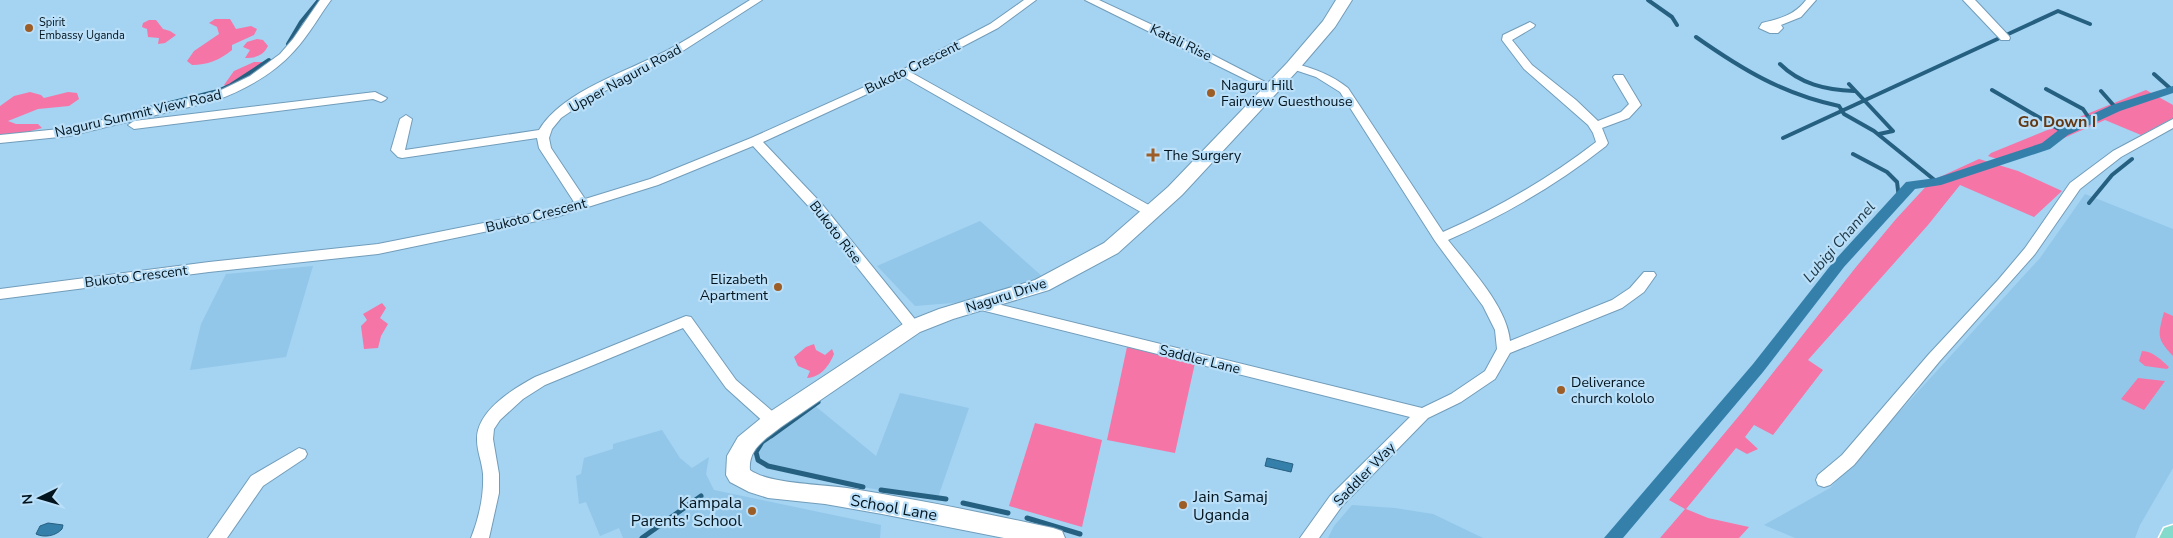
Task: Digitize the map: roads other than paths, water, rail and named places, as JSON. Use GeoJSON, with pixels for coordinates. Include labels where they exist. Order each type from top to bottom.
{"type":"FeatureCollection","features":[{"type":"Feature","properties":{"kind":"street","name":"Naguru Summit View Road"},"geometry":{"type":"LineString","coordinates":[[0,139],[69,132],[210,99],[229,92],[274,64],[293,46],[314,12],[326,0]]}},
{"type":"Feature","properties":{"kind":"street","name":"Upper Naguru Road"},"geometry":{"type":"LineString","coordinates":[[544,133],[547,127],[578,101],[598,89],[664,57],[757,0]]}},
{"type":"Feature","properties":{"kind":"street","name":"Bukoto Crescent"},"geometry":{"type":"LineString","coordinates":[[0,294],[209,267],[378,249],[541,216],[654,182],[755,141],[904,73],[994,26],[1031,0]]}},
{"type":"Feature","properties":{"kind":"street","name":"Katali Rise"},"geometry":{"type":"LineString","coordinates":[[1090,0],[1172,38],[1271,88]]}},
{"type":"Feature","properties":{"kind":"street","name":"Naguru Drive"},"geometry":{"type":"LineString","coordinates":[[737,470],[737,456],[742,448],[773,421],[912,327],[978,304],[1042,285],[1077,268],[1111,248],[1175,190],[1293,66],[1329,24],[1344,0]]}},
{"type":"Feature","properties":{"kind":"street"},"geometry":{"type":"LineString","coordinates":[[1775,25],[1802,12],[1811,0]]}},
{"type":"Feature","properties":{"kind":"street"},"geometry":{"type":"LineString","coordinates":[[1968,0],[1976,5],[1986,20],[2005,38]]}},
{"type":"Feature","properties":{"kind":"street"},"geometry":{"type":"LineString","coordinates":[[1440,238],[1477,223],[1519,200],[1573,167],[1602,143],[1602,136],[1596,126],[1554,87],[1529,69],[1507,40],[1507,37],[1530,25]]}},
{"type":"Feature","properties":{"kind":"street"},"geometry":{"type":"LineString","coordinates":[[1293,66],[1333,80],[1344,90],[1440,238],[1489,304],[1502,330],[1504,349],[1617,304],[1630,297],[1642,286],[1649,275]]}},
{"type":"Feature","properties":{"kind":"street"},"geometry":{"type":"LineString","coordinates":[[904,73],[1151,212]]}},
{"type":"Feature","properties":{"kind":"street"},"geometry":{"type":"LineString","coordinates":[[1596,126],[1625,115],[1635,106],[1619,77]]}},
{"type":"Feature","properties":{"kind":"street"},"geometry":{"type":"LineString","coordinates":[[69,132],[375,94],[382,98]]}},
{"type":"Feature","properties":{"kind":"street"},"geometry":{"type":"LineString","coordinates":[[406,118],[397,150],[402,154],[426,152],[544,133],[545,148],[582,204]]}},
{"type":"Feature","properties":{"kind":"street"},"geometry":{"type":"LineString","coordinates":[[1824,480],[1848,460],[1940,352],[2004,283],[2030,251],[2075,186],[2117,154],[2173,123]]}},
{"type":"Feature","properties":{"kind":"street","name":"Bukoto Rise"},"geometry":{"type":"LineString","coordinates":[[755,141],[816,206],[912,327]]}},
{"type":"Feature","properties":{"kind":"street","name":"Saddler Lane"},"geometry":{"type":"LineString","coordinates":[[978,304],[1423,414]]}},
{"type":"Feature","properties":{"kind":"street"},"geometry":{"type":"LineString","coordinates":[[480,538],[486,520],[490,488],[491,468],[485,444],[486,426],[524,390],[540,381],[665,329],[686,321],[731,384],[773,421]]}},
{"type":"Feature","properties":{"kind":"street","name":"Saddler Way"},"geometry":{"type":"LineString","coordinates":[[1309,538],[1336,501],[1423,414],[1456,398],[1490,375],[1504,349]]}},
{"type":"Feature","properties":{"kind":"street"},"geometry":{"type":"LineString","coordinates":[[216,538],[256,481],[299,454]]}},
{"type":"Feature","properties":{"kind":"street","name":"School Lane"},"geometry":{"type":"LineString","coordinates":[[737,470],[746,482],[760,486],[823,494],[1053,538]]}},
{"type":"Feature","properties":{"kind":"waterway"},"geometry":{"type":"LineString","coordinates":[[288,44],[301,22],[319,0]]}},
{"type":"Feature","properties":{"kind":"waterway"},"geometry":{"type":"LineString","coordinates":[[1648,0],[1672,17],[1677,25]]}},
{"type":"Feature","properties":{"kind":"waterway"},"geometry":{"type":"LineString","coordinates":[[1864,100],[2058,11],[2090,24]]}},
{"type":"Feature","properties":{"kind":"waterway"},"geometry":{"type":"LineString","coordinates":[[1696,37],[1730,60],[1764,79],[1800,95],[1839,106],[1842,111]]}},
{"type":"Feature","properties":{"kind":"waterway"},"geometry":{"type":"LineString","coordinates":[[134,112],[218,91],[231,85],[269,60]]}},
{"type":"Feature","properties":{"kind":"waterway"},"geometry":{"type":"LineString","coordinates":[[1780,64],[1796,77],[1814,85],[1854,91]]}},
{"type":"Feature","properties":{"kind":"waterway"},"geometry":{"type":"LineString","coordinates":[[2154,74],[2172,90]]}},
{"type":"Feature","properties":{"kind":"waterway"},"geometry":{"type":"LineString","coordinates":[[1849,84],[1864,100]]}},
{"type":"Feature","properties":{"kind":"waterway"},"geometry":{"type":"LineString","coordinates":[[2046,89],[2083,109],[2091,121]]}},
{"type":"Feature","properties":{"kind":"waterway","name":"Lubigi Channel"},"geometry":{"type":"LineString","coordinates":[[1613,538],[1758,368],[1839,264],[1911,185],[1937,182],[2046,146],[2064,132],[2116,108],[2173,89]]}},
{"type":"Feature","properties":{"kind":"waterway"},"geometry":{"type":"LineString","coordinates":[[1992,90],[2064,132]]}},
{"type":"Feature","properties":{"kind":"waterway"},"geometry":{"type":"LineString","coordinates":[[2101,91],[2116,108]]}},
{"type":"Feature","properties":{"kind":"waterway"},"geometry":{"type":"LineString","coordinates":[[1842,111],[1864,100]]}},
{"type":"Feature","properties":{"kind":"waterway"},"geometry":{"type":"LineString","coordinates":[[1864,100],[1893,131],[1879,134]]}},
{"type":"Feature","properties":{"kind":"waterway"},"geometry":{"type":"LineString","coordinates":[[1783,138],[1842,111]]}},
{"type":"Feature","properties":{"kind":"waterway"},"geometry":{"type":"LineString","coordinates":[[1842,111],[1844,114],[1874,131],[1937,182]]}},
{"type":"Feature","properties":{"kind":"waterway"},"geometry":{"type":"LineString","coordinates":[[1853,154],[1887,172],[1897,182],[1899,198]]}},
{"type":"Feature","properties":{"kind":"waterway"},"geometry":{"type":"LineString","coordinates":[[2089,203],[2112,175],[2132,159]]}},
{"type":"Feature","properties":{"kind":"waterway"},"geometry":{"type":"LineString","coordinates":[[771,436],[818,402]]}},
{"type":"Feature","properties":{"kind":"waterway"},"geometry":{"type":"LineString","coordinates":[[772,435],[762,442],[756,452],[758,460],[768,466],[863,487]]}},
{"type":"Feature","properties":{"kind":"waterway"},"geometry":{"type":"LineString","coordinates":[[881,490],[946,499]]}},
{"type":"Feature","properties":{"kind":"waterway"},"geometry":{"type":"LineString","coordinates":[[642,538],[701,496]]}},
{"type":"Feature","properties":{"kind":"waterway"},"geometry":{"type":"LineString","coordinates":[[963,503],[1008,513]]}},
{"type":"Feature","properties":{"kind":"waterway"},"geometry":{"type":"LineString","coordinates":[[1027,518],[1080,534]]}},
{"type":"Feature","properties":{"kind":"place","name":"Spirit Embassy Uganda"},"geometry":{"type":"Point","coordinates":[29,28]}},
{"type":"Feature","properties":{"kind":"place","name":"Naguru Hill Fairview Guesthouse"},"geometry":{"type":"Point","coordinates":[1211,93]}},
{"type":"Feature","properties":{"kind":"place","name":"The Surgery"},"geometry":{"type":"Point","coordinates":[1153,155]}},
{"type":"Feature","properties":{"kind":"place","name":"Elizabeth Apartment"},"geometry":{"type":"Point","coordinates":[778,287]}},
{"type":"Feature","properties":{"kind":"place","name":"Deliverance church kololo"},"geometry":{"type":"Point","coordinates":[1561,390]}},
{"type":"Feature","properties":{"kind":"place","name":"Jain Samaj Uganda"},"geometry":{"type":"Point","coordinates":[1183,505]}},
{"type":"Feature","properties":{"kind":"place","name":"Kampala Parents' School"},"geometry":{"type":"Point","coordinates":[752,511]}},
{"type":"Feature","properties":{"kind":"district","name":"Go Down I"},"geometry":{"type":"Point","coordinates":[2057,121]}}]}
